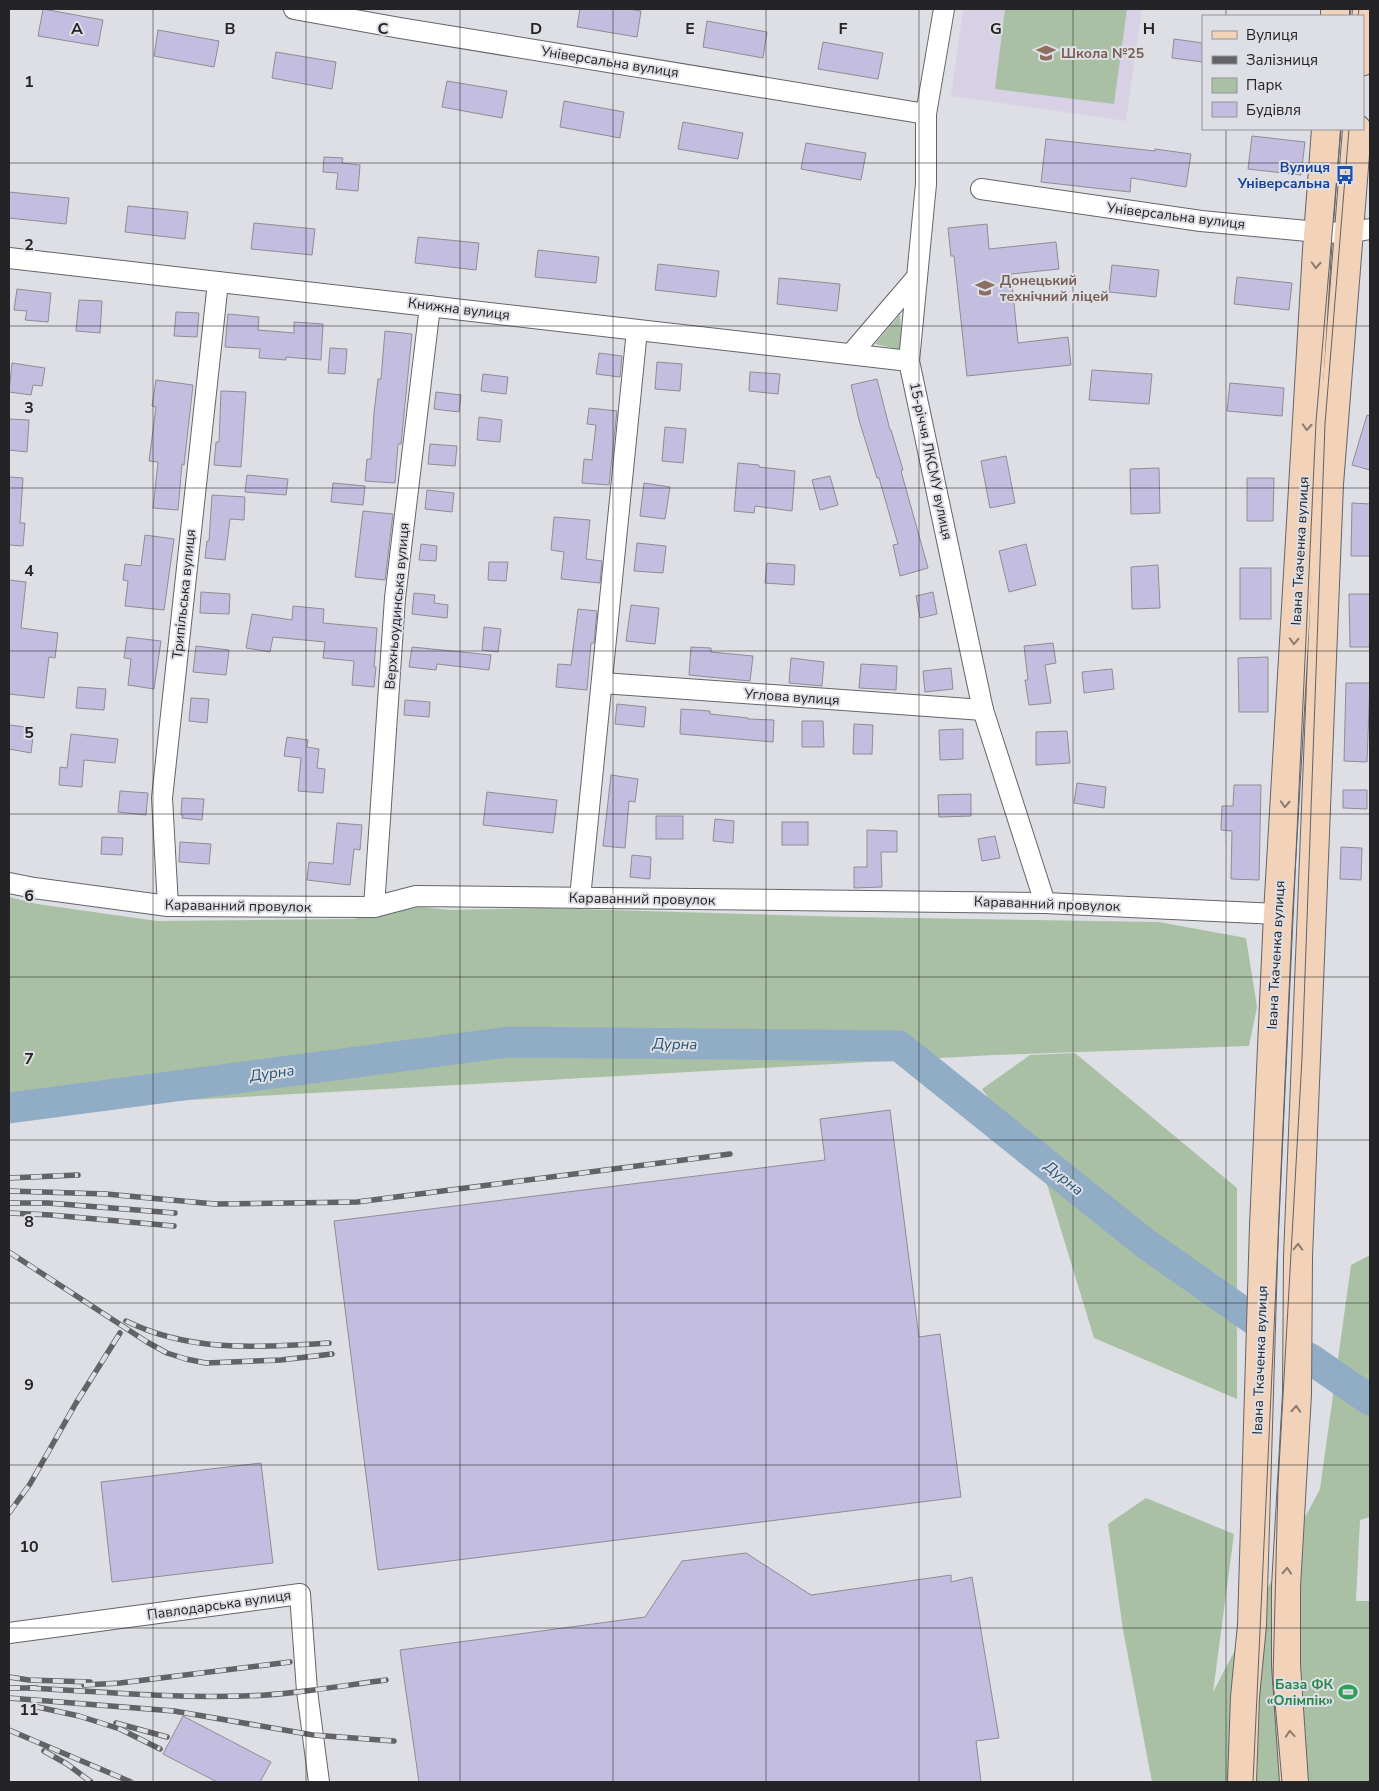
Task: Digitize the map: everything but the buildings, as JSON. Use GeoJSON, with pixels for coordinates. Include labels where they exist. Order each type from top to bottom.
{"type":"FeatureCollection","features":[{"type":"Feature","properties":{"kind":"main road"},"geometry":{"type":"LineString","coordinates":[[1364,48],[1367,9]]}},
{"type":"Feature","properties":{"kind":"main road","name":"Івана Ткаченка вулиця"},"geometry":{"type":"LineString","coordinates":[[1242,1782],[1245,1697],[1252,1625],[1264,1226],[1278,914],[1318,232],[1326,130]]}},
{"type":"Feature","properties":{"kind":"main road","name":"Івана Ткаченка вулиця"},"geometry":{"type":"LineString","coordinates":[[1294,1782],[1286,1665],[1286,1587],[1297,1394],[1298,1256],[1329,484],[1359,231],[1357,130]]}},
{"type":"Feature","properties":{"kind":"street","name":"Універсальна вулиця"},"geometry":{"type":"LineString","coordinates":[[294,9],[926,114]]}},
{"type":"Feature","properties":{"kind":"street","name":"15-річчя ЛКСМУ вулиця"},"geometry":{"type":"LineString","coordinates":[[944,9],[926,114],[926,184],[909,361],[983,710],[1045,903]]}},
{"type":"Feature","properties":{"kind":"street","name":"Універсальна вулиця"},"geometry":{"type":"LineString","coordinates":[[982,189],[1201,221],[1318,232],[1359,231]]}},
{"type":"Feature","properties":{"kind":"street","name":"Книжна вулиця"},"geometry":{"type":"LineString","coordinates":[[9,258],[909,361]]}},
{"type":"Feature","properties":{"kind":"street"},"geometry":{"type":"LineString","coordinates":[[851,354],[917,277]]}},
{"type":"Feature","properties":{"kind":"street","name":"Трипільська вулиця"},"geometry":{"type":"LineString","coordinates":[[168,906],[162,798],[218,282]]}},
{"type":"Feature","properties":{"kind":"street","name":"Верхньоудинська вулиця"},"geometry":{"type":"LineString","coordinates":[[374,907],[395,598],[430,306]]}},
{"type":"Feature","properties":{"kind":"street"},"geometry":{"type":"LineString","coordinates":[[580,898],[638,330]]}},
{"type":"Feature","properties":{"kind":"street","name":"Углова вулиця"},"geometry":{"type":"LineString","coordinates":[[602,683],[983,710]]}},
{"type":"Feature","properties":{"kind":"street","name":"Караванний провулок"},"geometry":{"type":"LineString","coordinates":[[9,882],[34,888],[168,906],[374,907],[416,896],[1045,903],[1278,914]]}},
{"type":"Feature","properties":{"kind":"street","name":"Павлодарська вулиця"},"geometry":{"type":"LineString","coordinates":[[9,1633],[300,1594],[307,1690],[319,1782]]}},
{"type":"Feature","properties":{"kind":"shaded area","name":"Школа №25"},"geometry":{"type":"Polygon","coordinates":[[[963,9],[1142,9],[1126,121],[951,96],[963,9]]]}},
{"type":"Feature","properties":{"kind":"green space"},"geometry":{"type":"Polygon","coordinates":[[[1005,9],[1127,9],[1114,104],[995,89],[1005,9]]]}},
{"type":"Feature","properties":{"kind":"green space"},"geometry":{"type":"Polygon","coordinates":[[[900,315],[902,350],[875,344],[900,315]]]}},
{"type":"Feature","properties":{"kind":"green space"},"geometry":{"type":"Polygon","coordinates":[[[9,897],[37,904],[157,921],[353,919],[420,907],[451,910],[543,908],[851,917],[1159,922],[1246,938],[1257,1007],[1249,1046],[994,1055],[9,1110],[9,897]]]}},
{"type":"Feature","properties":{"kind":"green space"},"geometry":{"type":"Polygon","coordinates":[[[1075,1053],[1237,1188],[1237,1399],[1094,1338],[1046,1181],[982,1089],[1030,1055],[1075,1053]]]}},
{"type":"Feature","properties":{"kind":"green space"},"geometry":{"type":"Polygon","coordinates":[[[1370,1255],[1370,1517],[1360,1520],[1356,1601],[1370,1601],[1370,1782],[1152,1782],[1123,1630],[1108,1524],[1146,1498],[1234,1534],[1213,1692],[1320,1489],[1351,1265],[1370,1255]]]}},
{"type":"Feature","properties":{"kind":"waterway","name":"Дурна"},"geometry":{"type":"LineString","coordinates":[[9,1108],[508,1042],[899,1046],[1146,1244],[1253,1319]]}},
{"type":"Feature","properties":{"kind":"waterway","name":"Дурна"},"geometry":{"type":"LineString","coordinates":[[1309,1358],[1370,1400]]}},
{"type":"Feature","properties":{"kind":"tram line"},"geometry":{"type":"LineString","coordinates":[[1350,15],[1351,9]]}},
{"type":"Feature","properties":{"kind":"tram line"},"geometry":{"type":"LineString","coordinates":[[1358,15],[1359,9]]}},
{"type":"Feature","properties":{"kind":"tram line"},"geometry":{"type":"LineString","coordinates":[[1253,1782],[1316,422],[1341,130]]}},
{"type":"Feature","properties":{"kind":"tram line"},"geometry":{"type":"LineString","coordinates":[[1282,1782],[1273,1679],[1278,1485],[1302,1058],[1325,424],[1349,130]]}},
{"type":"Feature","properties":{"kind":"railway"},"geometry":{"type":"LineString","coordinates":[[9,1191],[106,1194],[215,1204],[357,1202],[730,1154]]}},
{"type":"Feature","properties":{"kind":"railway"},"geometry":{"type":"LineString","coordinates":[[9,1178],[78,1175]]}},
{"type":"Feature","properties":{"kind":"railway"},"geometry":{"type":"LineString","coordinates":[[9,1203],[48,1203],[175,1213]]}},
{"type":"Feature","properties":{"kind":"railway"},"geometry":{"type":"LineString","coordinates":[[9,1213],[174,1226]]}},
{"type":"Feature","properties":{"kind":"railway"},"geometry":{"type":"LineString","coordinates":[[9,1252],[147,1342],[167,1353],[206,1363],[281,1360],[332,1354]]}},
{"type":"Feature","properties":{"kind":"railway"},"geometry":{"type":"LineString","coordinates":[[126,1321],[151,1331],[200,1343],[251,1346],[329,1343]]}},
{"type":"Feature","properties":{"kind":"railway"},"geometry":{"type":"LineString","coordinates":[[9,1513],[30,1484],[76,1403],[120,1333]]}},
{"type":"Feature","properties":{"kind":"railway"},"geometry":{"type":"LineString","coordinates":[[84,1685],[120,1683],[290,1662]]}},
{"type":"Feature","properties":{"kind":"railway"},"geometry":{"type":"LineString","coordinates":[[9,1677],[29,1680],[90,1682]]}},
{"type":"Feature","properties":{"kind":"railway"},"geometry":{"type":"LineString","coordinates":[[30,1688],[163,1695],[243,1696],[297,1692],[386,1680]]}},
{"type":"Feature","properties":{"kind":"railway"},"geometry":{"type":"LineString","coordinates":[[9,1688],[36,1688]]}},
{"type":"Feature","properties":{"kind":"railway"},"geometry":{"type":"LineString","coordinates":[[9,1698],[174,1711],[313,1735],[394,1741]]}},
{"type":"Feature","properties":{"kind":"railway"},"geometry":{"type":"LineString","coordinates":[[33,1706],[79,1716],[120,1729],[160,1749]]}},
{"type":"Feature","properties":{"kind":"railway"},"geometry":{"type":"LineString","coordinates":[[116,1723],[167,1737]]}},
{"type":"Feature","properties":{"kind":"railway"},"geometry":{"type":"LineString","coordinates":[[9,1730],[131,1782]]}},
{"type":"Feature","properties":{"kind":"railway"},"geometry":{"type":"LineString","coordinates":[[44,1751],[67,1764],[91,1782]]}},
{"type":"Feature","properties":{"kind":"place","name":"Школа №25"},"geometry":{"type":"Point","coordinates":[1046,53]}},
{"type":"Feature","properties":{"kind":"place","name":"Вулиця Універсальна"},"geometry":{"type":"Point","coordinates":[1345,175]}},
{"type":"Feature","properties":{"kind":"place","name":"Донецький технічний ліцей"},"geometry":{"type":"Point","coordinates":[985,288]}},
{"type":"Feature","properties":{"kind":"place","name":"База ФК «Олімпік»"},"geometry":{"type":"Point","coordinates":[1348,1692]}}]}
